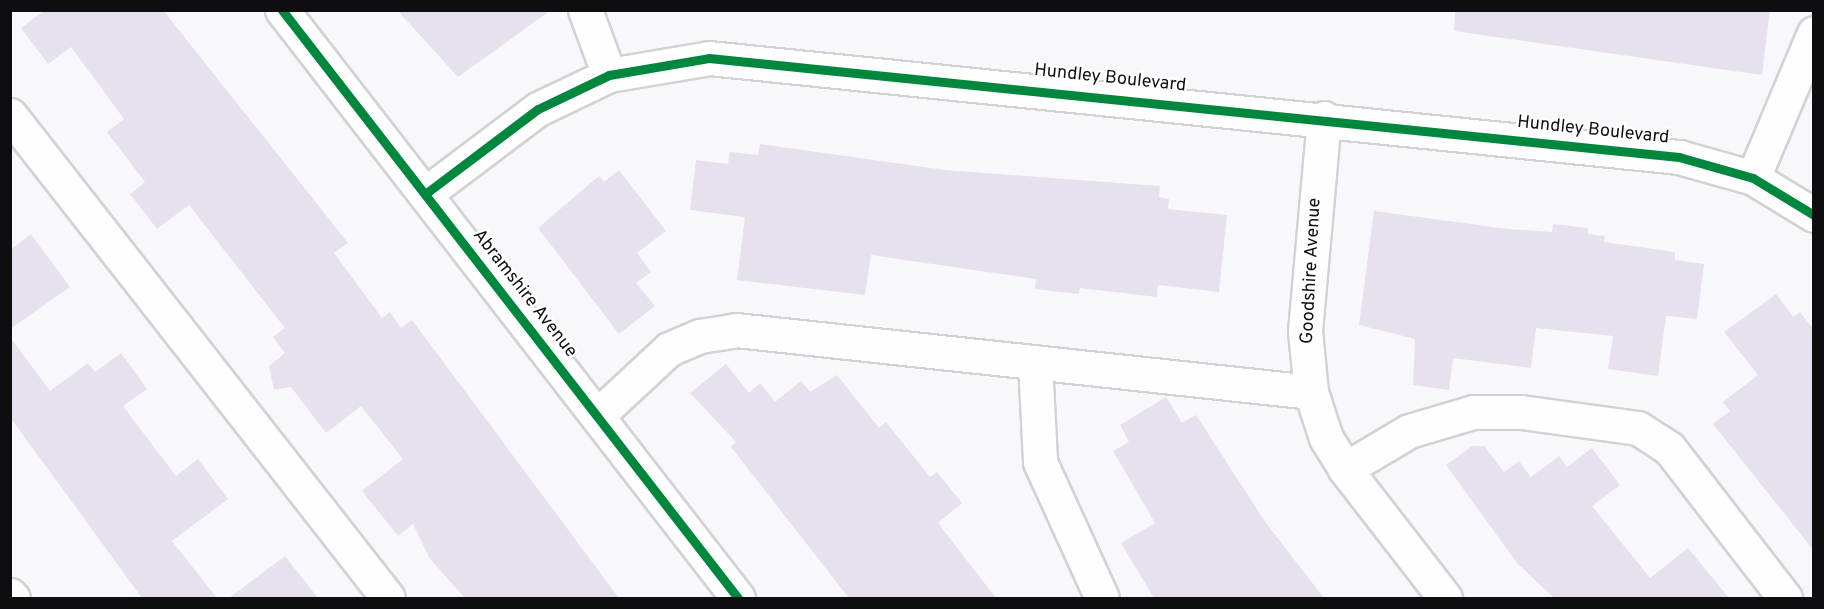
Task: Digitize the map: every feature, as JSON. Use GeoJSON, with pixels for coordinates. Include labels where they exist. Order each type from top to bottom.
{"type":"FeatureCollection","features":[{"type":"Feature","properties":{"kind":"street","name":"Abramshire Avenue"},"geometry":{"type":"LineString","coordinates":[[282,10],[738,598]]}},
{"type":"Feature","properties":{"kind":"street"},"geometry":{"type":"LineString","coordinates":[[585,10],[609,75]]}},
{"type":"Feature","properties":{"kind":"street"},"geometry":{"type":"LineString","coordinates":[[1753,178],[1814,33]]}},
{"type":"Feature","properties":{"kind":"street","name":"Hundley Boulevard"},"geometry":{"type":"LineString","coordinates":[[425,194],[538,109],[609,75],[709,58],[777,61],[1324,117],[1679,157],[1753,178],[1814,215]]}},
{"type":"Feature","properties":{"kind":"street"},"geometry":{"type":"LineString","coordinates":[[10,115],[388,598]]}},
{"type":"Feature","properties":{"kind":"street","name":"Goodshire Avenue"},"geometry":{"type":"LineString","coordinates":[[1324,117],[1305,332],[1311,393],[1326,438],[1345,469],[1445,598]]}},
{"type":"Feature","properties":{"kind":"street"},"geometry":{"type":"LineString","coordinates":[[598,415],[669,349],[700,336],[736,330],[1311,393]]}},
{"type":"Feature","properties":{"kind":"street"},"geometry":{"type":"LineString","coordinates":[[1035,362],[1040,462],[1102,598]]}},
{"type":"Feature","properties":{"kind":"street"},"geometry":{"type":"LineString","coordinates":[[1345,469],[1409,431],[1473,412],[1521,412],[1638,428],[1669,448],[1785,598]]}},
{"type":"Feature","properties":{"kind":"building"},"geometry":{"type":"Polygon","coordinates":[[[45,10],[163,10],[348,243],[334,253],[382,318],[390,312],[401,328],[412,320],[619,598],[465,598],[430,559],[413,524],[398,536],[362,491],[403,459],[361,406],[326,433],[291,387],[274,390],[269,366],[285,353],[273,337],[285,328],[189,205],[157,229],[130,194],[145,182],[107,132],[124,119],[71,47],[48,64],[21,28],[45,10]]]}},
{"type":"Feature","properties":{"kind":"building"},"geometry":{"type":"Polygon","coordinates":[[[397,10],[551,10],[458,77],[397,10]]]}},
{"type":"Feature","properties":{"kind":"building"},"geometry":{"type":"Polygon","coordinates":[[[1455,10],[1770,10],[1762,75],[1454,31],[1455,10]]]}},
{"type":"Feature","properties":{"kind":"building"},"geometry":{"type":"Polygon","coordinates":[[[760,144],[945,170],[1160,186],[1159,197],[1169,199],[1168,209],[1227,215],[1219,292],[1158,285],[1157,297],[1080,288],[1079,294],[1035,289],[1036,279],[871,255],[865,295],[737,280],[745,217],[690,210],[696,160],[728,164],[730,152],[758,155],[760,144]]]}},
{"type":"Feature","properties":{"kind":"building"},"geometry":{"type":"Polygon","coordinates":[[[619,170],[666,231],[637,253],[651,272],[636,283],[655,306],[619,334],[538,228],[599,176],[604,182],[619,170]]]}},
{"type":"Feature","properties":{"kind":"building"},"geometry":{"type":"Polygon","coordinates":[[[1374,211],[1508,229],[1552,232],[1553,224],[1588,228],[1588,234],[1605,236],[1604,242],[1675,252],[1675,260],[1704,264],[1697,319],[1666,316],[1658,376],[1608,369],[1613,336],[1536,328],[1531,368],[1453,358],[1449,390],[1413,385],[1415,339],[1359,325],[1374,211]]]}},
{"type":"Feature","properties":{"kind":"building"},"geometry":{"type":"Polygon","coordinates":[[[31,234],[70,287],[10,329],[10,250],[31,234]]]}},
{"type":"Feature","properties":{"kind":"building"},"geometry":{"type":"Polygon","coordinates":[[[1776,294],[1793,317],[1800,312],[1814,330],[1814,551],[1713,424],[1730,411],[1723,402],[1758,375],[1724,332],[1776,294]]]}},
{"type":"Feature","properties":{"kind":"building"},"geometry":{"type":"Polygon","coordinates":[[[10,337],[50,391],[88,363],[95,372],[121,353],[147,389],[123,406],[176,476],[198,459],[228,499],[172,541],[217,598],[142,598],[10,417],[10,337]]]}},
{"type":"Feature","properties":{"kind":"building"},"geometry":{"type":"Polygon","coordinates":[[[726,364],[749,393],[760,383],[775,402],[801,381],[810,392],[837,375],[879,428],[886,422],[930,477],[937,472],[962,503],[938,523],[996,598],[849,598],[731,447],[736,442],[690,393],[726,364]]]}},
{"type":"Feature","properties":{"kind":"building"},"geometry":{"type":"Polygon","coordinates":[[[1166,397],[1182,423],[1196,415],[1266,523],[1324,598],[1154,598],[1121,543],[1155,523],[1113,451],[1129,442],[1120,425],[1166,397]]]}},
{"type":"Feature","properties":{"kind":"building"},"geometry":{"type":"Polygon","coordinates":[[[1472,446],[1484,446],[1504,472],[1519,461],[1531,477],[1559,456],[1567,467],[1592,448],[1620,485],[1592,506],[1650,578],[1688,548],[1729,598],[1554,598],[1517,563],[1446,465],[1472,446]]]}},
{"type":"Feature","properties":{"kind":"building"},"geometry":{"type":"Polygon","coordinates":[[[285,556],[318,598],[229,598],[285,556]]]}},
{"type":"Feature","properties":{"kind":"cycle path"},"geometry":{"type":"LineString","coordinates":[[282,10],[738,598]]}},
{"type":"Feature","properties":{"kind":"cycle path"},"geometry":{"type":"LineString","coordinates":[[425,194],[538,109],[609,75],[709,58],[1679,157],[1753,178],[1814,215]]}}]}
